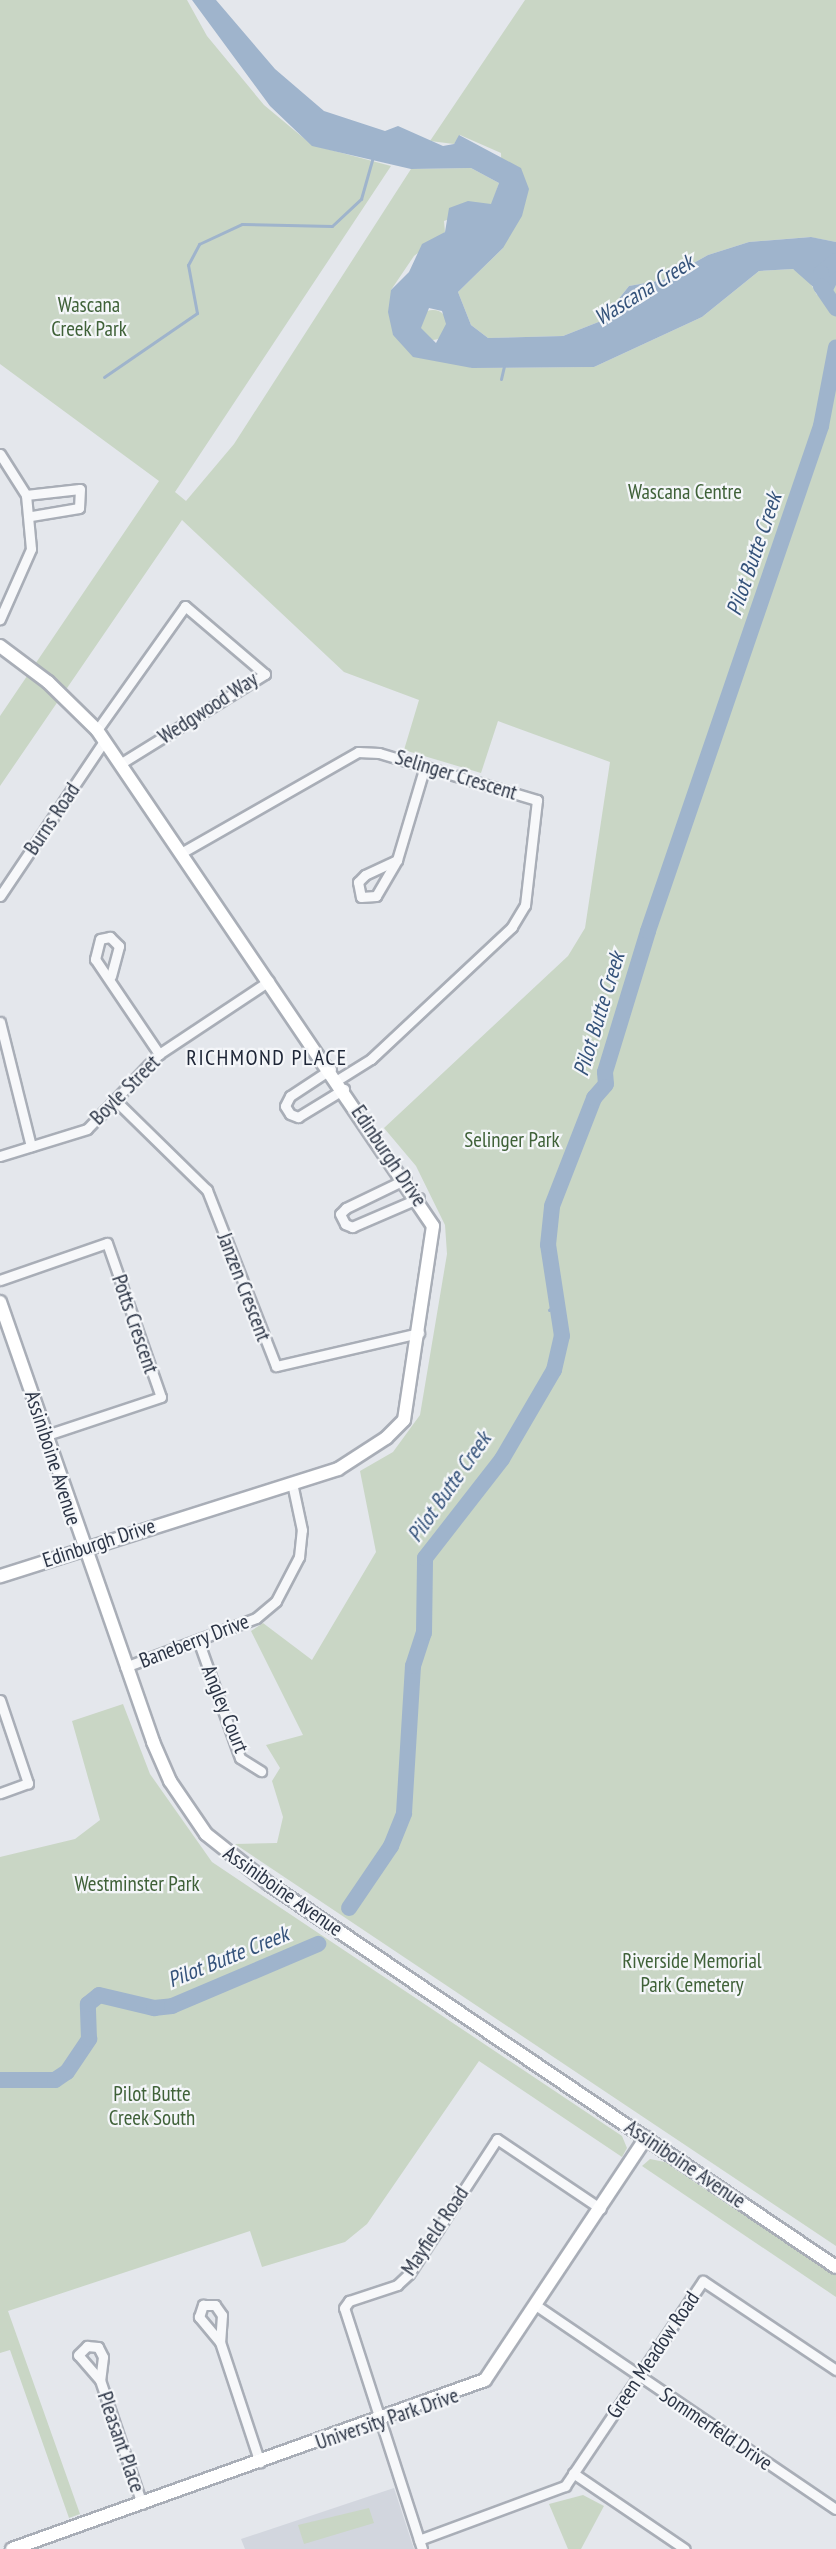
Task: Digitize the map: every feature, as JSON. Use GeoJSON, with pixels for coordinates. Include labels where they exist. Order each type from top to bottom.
{"type":"FeatureCollection","features":[{"type":"Feature","properties":{"kind":"street"},"geometry":{"type":"LineString","coordinates":[[0,454],[26,495],[31,516],[31,549],[0,619]]}},
{"type":"Feature","properties":{"kind":"street"},"geometry":{"type":"LineString","coordinates":[[26,495],[80,489],[79,508],[31,516]]}},
{"type":"Feature","properties":{"kind":"street","name":"Wedgwood Way"},"geometry":{"type":"LineString","coordinates":[[101,736],[185,606],[265,674],[120,764]]}},
{"type":"Feature","properties":{"kind":"street","name":"Edinburgh Drive"},"geometry":{"type":"LineString","coordinates":[[0,646],[48,682],[101,736],[419,1198],[433,1226],[419,1333],[404,1420],[354,1460],[292,1483],[82,1547],[0,1576]]}},
{"type":"Feature","properties":{"kind":"street","name":"Burns Road"},"geometry":{"type":"LineString","coordinates":[[0,896],[101,736]]}},
{"type":"Feature","properties":{"kind":"street","name":"Selinger Crescent"},"geometry":{"type":"LineString","coordinates":[[181,853],[358,752],[425,766],[537,800],[525,905],[493,947],[371,1059],[338,1079]]}},
{"type":"Feature","properties":{"kind":"street"},"geometry":{"type":"LineString","coordinates":[[397,860],[365,875],[358,882],[361,897],[376,896],[397,860],[425,766]]}},
{"type":"Feature","properties":{"kind":"street"},"geometry":{"type":"LineString","coordinates":[[111,975],[115,993],[159,1054]]}},
{"type":"Feature","properties":{"kind":"street","name":"Boyle Street"},"geometry":{"type":"LineString","coordinates":[[0,1156],[87,1129],[159,1054],[269,981]]}},
{"type":"Feature","properties":{"kind":"street"},"geometry":{"type":"LineString","coordinates":[[0,1022],[31,1146]]}},
{"type":"Feature","properties":{"kind":"street"},"geometry":{"type":"LineString","coordinates":[[338,1079],[298,1117],[290,1114],[285,1106],[290,1096],[338,1079]]}},
{"type":"Feature","properties":{"kind":"street","name":"Janzen Crescent"},"geometry":{"type":"LineString","coordinates":[[115,1100],[207,1190],[276,1366],[419,1333]]}},
{"type":"Feature","properties":{"kind":"street"},"geometry":{"type":"LineString","coordinates":[[406,1179],[346,1208],[340,1214],[345,1224],[352,1227],[419,1198]]}},
{"type":"Feature","properties":{"kind":"street","name":"Potts Crescent"},"geometry":{"type":"LineString","coordinates":[[0,1280],[107,1243],[161,1397],[47,1435]]}},
{"type":"Feature","properties":{"kind":"street","name":"Assiniboine Avenue"},"geometry":{"type":"LineString","coordinates":[[0,1302],[47,1435],[82,1547],[125,1667],[170,1781],[206,1834],[225,1852],[836,2267]]}},
{"type":"Feature","properties":{"kind":"street","name":"Baneberry Drive"},"geometry":{"type":"LineString","coordinates":[[125,1667],[256,1618],[290,1580],[302,1530],[292,1483]]}},
{"type":"Feature","properties":{"kind":"street","name":"Angley Court"},"geometry":{"type":"LineString","coordinates":[[198,1640],[240,1758],[261,1771]]}},
{"type":"Feature","properties":{"kind":"street"},"geometry":{"type":"LineString","coordinates":[[0,1700],[28,1783],[0,1793]]}},
{"type":"Feature","properties":{"kind":"street","name":"University Park Drive"},"geometry":{"type":"LineString","coordinates":[[12,2549],[379,2422],[485,2380],[537,2306],[646,2138]]}},
{"type":"Feature","properties":{"kind":"street","name":"Mayfield Road"},"geometry":{"type":"LineString","coordinates":[[421,2545],[379,2422],[344,2308],[349,2301],[397,2285],[409,2274],[497,2139],[601,2209]]}},
{"type":"Feature","properties":{"kind":"street","name":"Green Meadow Road"},"geometry":{"type":"LineString","coordinates":[[421,2545],[556,2491],[573,2474],[703,2281],[836,2370]]}},
{"type":"Feature","properties":{"kind":"street","name":"Sommerfeld Drive"},"geometry":{"type":"LineString","coordinates":[[537,2306],[638,2377],[836,2509]]}},
{"type":"Feature","properties":{"kind":"street"},"geometry":{"type":"LineString","coordinates":[[220,2342],[260,2463]]}},
{"type":"Feature","properties":{"kind":"street","name":"Pleasant Place"},"geometry":{"type":"LineString","coordinates":[[100,2380],[142,2504]]}},
{"type":"Feature","properties":{"kind":"street"},"geometry":{"type":"LineString","coordinates":[[573,2474],[685,2549]]}},
{"type":"Feature","properties":{"kind":"shaded area"},"geometry":{"type":"Polygon","coordinates":[[[394,2488],[414,2549],[245,2549],[241,2539],[394,2488]]]}},
{"type":"Feature","properties":{"kind":"green space"},"geometry":{"type":"Polygon","coordinates":[[[0,0],[187,0],[207,36],[264,105],[312,145],[391,166],[175,492],[186,501],[234,444],[411,169],[471,168],[499,183],[492,204],[444,221],[445,232],[414,256],[391,290],[393,335],[472,368],[594,367],[702,317],[759,271],[793,269],[808,279],[817,295],[836,285],[836,2246],[235,1844],[277,1843],[283,1817],[272,1781],[280,1768],[266,1745],[303,1735],[251,1631],[263,1623],[312,1660],[376,1552],[360,1471],[393,1452],[420,1415],[447,1254],[445,1225],[416,1166],[384,1128],[568,956],[585,928],[610,762],[498,721],[481,773],[404,750],[419,700],[344,672],[182,520],[0,786],[0,716],[159,481],[0,364],[0,0]]]}},
{"type":"Feature","properties":{"kind":"green space"},"geometry":{"type":"Polygon","coordinates":[[[525,0],[836,0],[836,242],[810,237],[749,242],[708,255],[663,280],[629,286],[601,321],[563,336],[488,338],[471,325],[458,292],[503,248],[501,153],[460,135],[454,144],[430,141],[525,0]]]}},
{"type":"Feature","properties":{"kind":"green space"},"geometry":{"type":"Polygon","coordinates":[[[433,310],[439,311],[447,319],[447,331],[439,339],[433,340],[427,339],[419,331],[418,325],[419,319],[427,311],[433,310]]]}},
{"type":"Feature","properties":{"kind":"green space","name":"Pilot Butte Creek South"},"geometry":{"type":"Polygon","coordinates":[[[123,1704],[150,1774],[212,1862],[622,2136],[627,2148],[622,2157],[479,2061],[367,2224],[345,2242],[262,2267],[250,2231],[8,2311],[80,2514],[69,2518],[10,2350],[0,2353],[0,1857],[75,1839],[100,1820],[72,1721],[123,1704]]]}},
{"type":"Feature","properties":{"kind":"green space"},"geometry":{"type":"Polygon","coordinates":[[[650,2159],[670,2163],[836,2275],[836,2297],[642,2166],[650,2159]]]}},
{"type":"Feature","properties":{"kind":"green space"},"geometry":{"type":"Polygon","coordinates":[[[583,2495],[604,2506],[581,2549],[568,2549],[549,2504],[583,2495]]]}},
{"type":"Feature","properties":{"kind":"green space"},"geometry":{"type":"Polygon","coordinates":[[[369,2508],[374,2523],[304,2544],[298,2525],[369,2508]]]}},
{"type":"Feature","properties":{"kind":"water","name":"Wascana Creek"},"geometry":{"type":"Polygon","coordinates":[[[192,0],[216,0],[275,69],[324,111],[385,131],[398,126],[443,146],[454,144],[459,135],[521,168],[529,189],[522,216],[503,248],[458,292],[471,325],[488,338],[563,336],[601,321],[629,286],[663,280],[708,255],[749,242],[811,237],[836,242],[836,285],[828,300],[793,269],[759,271],[702,317],[594,367],[472,368],[413,357],[393,335],[388,312],[391,290],[409,272],[422,244],[445,232],[449,208],[468,201],[491,204],[499,183],[471,168],[411,169],[312,146],[270,106],[192,0]],[[429,308],[421,328],[436,343],[446,324],[442,311],[429,308]]]}},
{"type":"Feature","properties":{"kind":"waterway"},"geometry":{"type":"LineString","coordinates":[[104,377],[197,313],[188,265],[199,244],[242,224],[332,226],[361,199],[372,160]]}},
{"type":"Feature","properties":{"kind":"waterway","name":"Pilot Butte Creek"},"geometry":{"type":"LineString","coordinates":[[836,261],[821,273],[821,286],[836,308]]}},
{"type":"Feature","properties":{"kind":"waterway","name":"Pilot Butte Creek"},"geometry":{"type":"LineString","coordinates":[[349,1908],[391,1846],[404,1813],[413,1666],[424,1633],[425,1558],[502,1459],[554,1370],[562,1336],[548,1245],[552,1206],[594,1098],[606,1084],[605,1072],[648,931],[821,426],[836,347]]}},
{"type":"Feature","properties":{"kind":"waterway"},"geometry":{"type":"LineString","coordinates":[[501,379],[504,366]]}},
{"type":"Feature","properties":{"kind":"waterway"},"geometry":{"type":"LineString","coordinates":[[549,1310],[557,1303]]}},
{"type":"Feature","properties":{"kind":"waterway","name":"Pilot Butte Creek"},"geometry":{"type":"LineString","coordinates":[[0,2080],[55,2080],[67,2072],[89,2039],[88,2004],[99,1995],[154,2008],[172,2006],[318,1944]]}},
{"type":"Feature","properties":{"kind":"district","name":"RICHMOND PLACE"},"geometry":{"type":"Point","coordinates":[267,1058]}},
{"type":"Feature","properties":{"kind":"park label","name":"Wascana Creek Park"},"geometry":{"type":"Point","coordinates":[89,317]}},
{"type":"Feature","properties":{"kind":"park label","name":"Wascana Centre"},"geometry":{"type":"Point","coordinates":[685,492]}},
{"type":"Feature","properties":{"kind":"park label","name":"Selinger Park"},"geometry":{"type":"Point","coordinates":[512,1140]}},
{"type":"Feature","properties":{"kind":"park label","name":"Westminster Park"},"geometry":{"type":"Point","coordinates":[137,1884]}},
{"type":"Feature","properties":{"kind":"park label","name":"Riverside Memorial Park Cemetery"},"geometry":{"type":"Point","coordinates":[692,1973]}}]}
